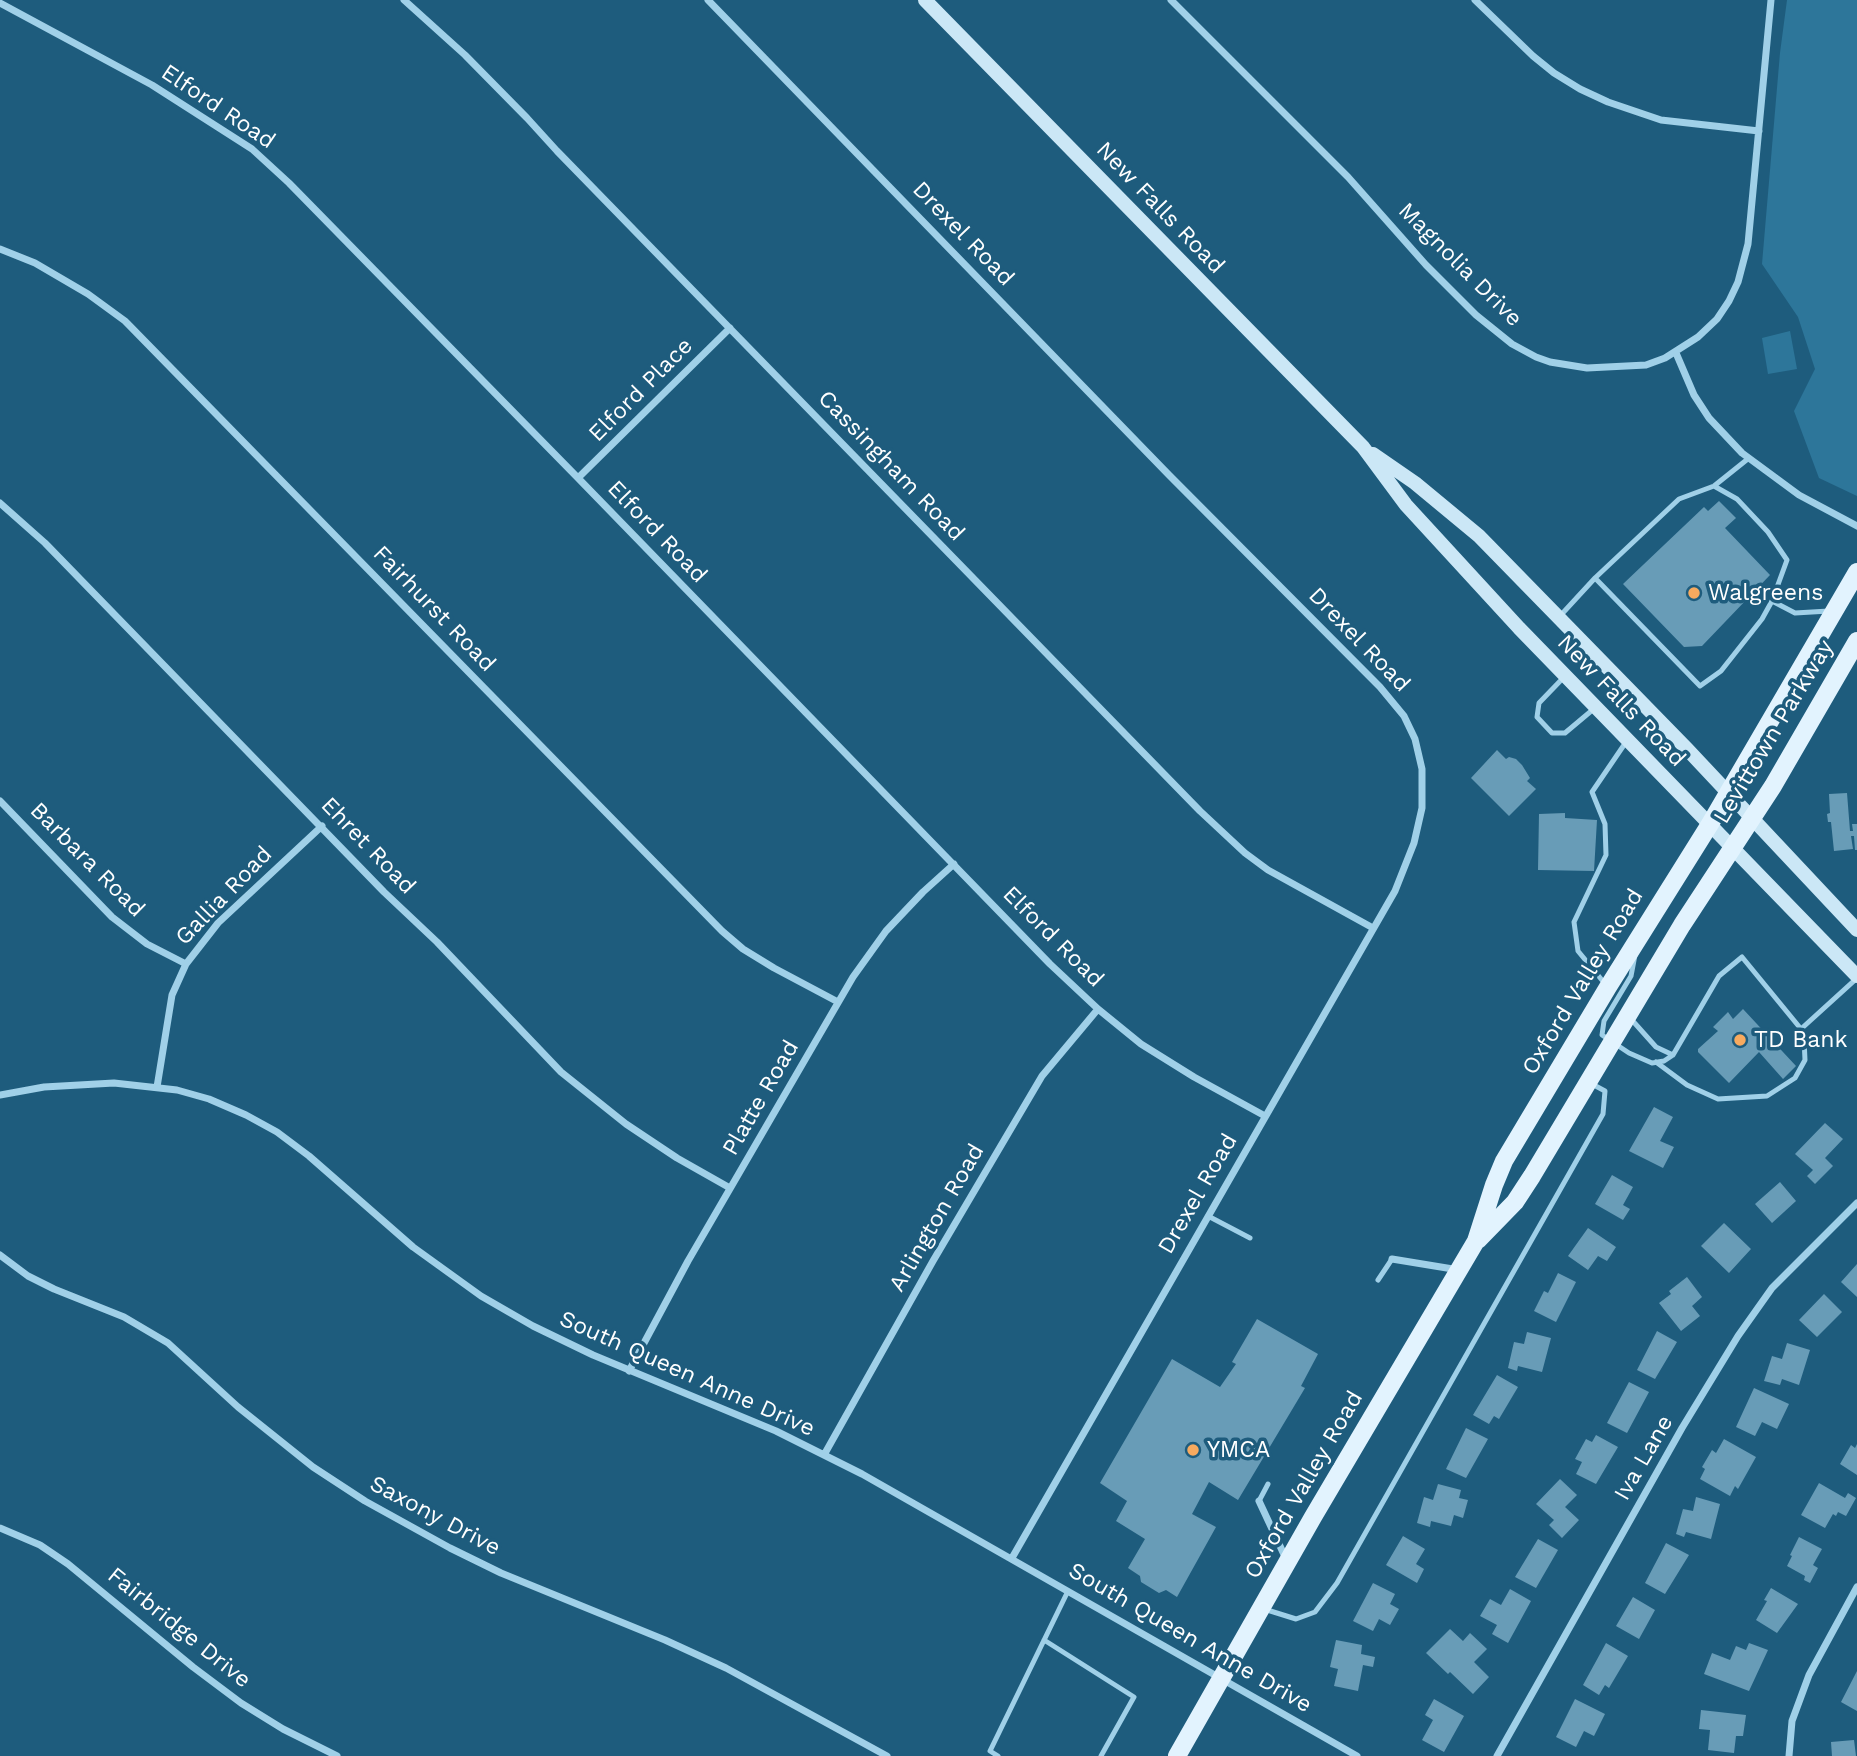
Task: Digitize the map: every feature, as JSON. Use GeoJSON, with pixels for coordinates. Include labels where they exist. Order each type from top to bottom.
{"type":"FeatureCollection","features":[{"type":"Feature","properties":{"kind":"main road","name":"New Falls Road"},"geometry":{"type":"LineString","coordinates":[[925,0],[1363,447],[1406,505],[1565,676],[1857,977]]}},
{"type":"Feature","properties":{"kind":"main road","name":"New Falls Road"},"geometry":{"type":"LineString","coordinates":[[1363,447],[1415,483],[1479,536],[1857,930]]}},
{"type":"Feature","properties":{"kind":"main road","name":"Levittown Parkway"},"geometry":{"type":"LineString","coordinates":[[1728,793],[1857,572]]}},
{"type":"Feature","properties":{"kind":"main road","name":"Levittown Parkway"},"geometry":{"type":"LineString","coordinates":[[1733,848],[1836,681],[1857,641]]}},
{"type":"Feature","properties":{"kind":"main road","name":"Oxford Valley Road"},"geometry":{"type":"LineString","coordinates":[[1177,1756],[1287,1562],[1476,1241],[1504,1161],[1728,793]]}},
{"type":"Feature","properties":{"kind":"main road","name":"Oxford Valley Road"},"geometry":{"type":"LineString","coordinates":[[1476,1241],[1515,1202],[1682,925],[1733,848]]}},
{"type":"Feature","properties":{"kind":"street","name":"Cassingham Road"},"geometry":{"type":"LineString","coordinates":[[404,0],[465,55],[1064,672],[1245,853],[1268,870],[1373,928]]}},
{"type":"Feature","properties":{"kind":"street","name":"Drexel Road"},"geometry":{"type":"LineString","coordinates":[[708,0],[1169,475],[1380,687],[1404,716],[1415,738],[1422,769],[1422,808],[1405,870],[1012,1558]]}},
{"type":"Feature","properties":{"kind":"street","name":"Magnolia Drive"},"geometry":{"type":"LineString","coordinates":[[1171,0],[1348,177],[1426,265],[1476,314],[1512,344],[1550,362],[1587,368],[1646,365],[1676,353],[1717,319],[1738,282],[1748,244],[1771,0]]}},
{"type":"Feature","properties":{"kind":"street"},"geometry":{"type":"LineString","coordinates":[[1475,0],[1554,73],[1608,102],[1661,120],[1759,131]]}},
{"type":"Feature","properties":{"kind":"street","name":"Elford Road"},"geometry":{"type":"LineString","coordinates":[[0,3],[152,85],[252,149],[289,183],[578,478],[1050,964],[1098,1009],[1141,1044],[1265,1116]]}},
{"type":"Feature","properties":{"kind":"street","name":"Fairhurst Road"},"geometry":{"type":"LineString","coordinates":[[0,249],[46,269],[88,294],[125,321],[722,931],[743,949],[774,968],[838,1002]]}},
{"type":"Feature","properties":{"kind":"street","name":"Elford Place"},"geometry":{"type":"LineString","coordinates":[[578,478],[730,328]]}},
{"type":"Feature","properties":{"kind":"street"},"geometry":{"type":"LineString","coordinates":[[1676,353],[1694,395],[1709,418],[1749,458],[1799,495],[1857,526]]}},
{"type":"Feature","properties":{"kind":"street","name":"Ehret Road"},"geometry":{"type":"LineString","coordinates":[[0,503],[45,543],[561,1072],[626,1124],[677,1158],[730,1188]]}},
{"type":"Feature","properties":{"kind":"street","name":"Barbara Road"},"geometry":{"type":"LineString","coordinates":[[0,801],[112,917],[147,944],[186,964]]}},
{"type":"Feature","properties":{"kind":"street"},"geometry":{"type":"LineString","coordinates":[[0,816],[8,809]]}},
{"type":"Feature","properties":{"kind":"street","name":"Gallia Road"},"geometry":{"type":"LineString","coordinates":[[157,1087],[172,995],[186,964],[218,923],[322,826]]}},
{"type":"Feature","properties":{"kind":"street","name":"Platte Road"},"geometry":{"type":"LineString","coordinates":[[629,1371],[730,1188],[853,977],[886,931],[954,864]]}},
{"type":"Feature","properties":{"kind":"street","name":"Arlington Road"},"geometry":{"type":"LineString","coordinates":[[824,1455],[933,1261],[1042,1076],[1098,1009]]}},
{"type":"Feature","properties":{"kind":"street","name":"South Queen Anne Drive"},"geometry":{"type":"LineString","coordinates":[[0,1095],[80,1083],[157,1087],[209,1099],[246,1115],[277,1132],[309,1156],[413,1247],[466,1287],[533,1326],[629,1371],[776,1431],[824,1455],[937,1515],[1357,1756]]}},
{"type":"Feature","properties":{"kind":"street","name":"Iva Lane"},"geometry":{"type":"LineString","coordinates":[[1497,1756],[1682,1428],[1738,1336],[1772,1288],[1857,1203]]}},
{"type":"Feature","properties":{"kind":"street","name":"Saxony Drive"},"geometry":{"type":"LineString","coordinates":[[0,1255],[45,1285],[124,1317],[168,1343],[238,1407],[313,1467],[389,1515],[501,1573],[726,1668],[887,1756]]}},
{"type":"Feature","properties":{"kind":"street"},"geometry":{"type":"LineString","coordinates":[[1392,1259],[1459,1270]]}},
{"type":"Feature","properties":{"kind":"street"},"geometry":{"type":"LineString","coordinates":[[1259,1501],[1287,1562]]}},
{"type":"Feature","properties":{"kind":"street","name":"Fairbridge Drive"},"geometry":{"type":"LineString","coordinates":[[0,1528],[40,1545],[68,1564],[193,1667],[242,1703],[283,1729],[337,1756]]}},
{"type":"Feature","properties":{"kind":"street"},"geometry":{"type":"LineString","coordinates":[[1789,1756],[1792,1721],[1809,1675],[1857,1587]]}},
{"type":"Feature","properties":{"kind":"lane"},"geometry":{"type":"LineString","coordinates":[[1558,618],[1595,578],[1679,499],[1714,486],[1749,458]]}},
{"type":"Feature","properties":{"kind":"lane"},"geometry":{"type":"LineString","coordinates":[[1595,578],[1700,686],[1721,671],[1762,619],[1772,601],[1787,560],[1768,532],[1737,499],[1714,486]]}},
{"type":"Feature","properties":{"kind":"lane"},"geometry":{"type":"LineString","coordinates":[[1772,601],[1795,612],[1834,611]]}},
{"type":"Feature","properties":{"kind":"lane"},"geometry":{"type":"LineString","coordinates":[[1565,676],[1539,703],[1537,717],[1552,733],[1565,733],[1595,707]]}},
{"type":"Feature","properties":{"kind":"lane"},"geometry":{"type":"LineString","coordinates":[[1608,988],[1578,951],[1574,922],[1606,855],[1605,824],[1592,792],[1628,740]]}},
{"type":"Feature","properties":{"kind":"lane"},"geometry":{"type":"LineString","coordinates":[[1634,944],[1631,976],[1602,1028],[1602,1035],[1629,1053],[1652,1063],[1673,1055],[1719,976],[1742,957],[1801,1029],[1804,1039],[1805,1060],[1795,1078],[1767,1097],[1718,1099],[1687,1085],[1656,1062]]}},
{"type":"Feature","properties":{"kind":"lane"},"geometry":{"type":"LineString","coordinates":[[1801,1029],[1857,977]]}},
{"type":"Feature","properties":{"kind":"lane"},"geometry":{"type":"LineString","coordinates":[[1629,1016],[1656,1047],[1673,1055]]}},
{"type":"Feature","properties":{"kind":"lane"},"geometry":{"type":"LineString","coordinates":[[1261,1608],[1296,1619],[1315,1612],[1337,1583],[1603,1114],[1605,1091],[1587,1082]]}},
{"type":"Feature","properties":{"kind":"lane"},"geometry":{"type":"LineString","coordinates":[[1208,1216],[1250,1238]]}},
{"type":"Feature","properties":{"kind":"lane"},"geometry":{"type":"LineString","coordinates":[[1378,1280],[1392,1259]]}},
{"type":"Feature","properties":{"kind":"lane"},"geometry":{"type":"LineString","coordinates":[[1259,1501],[1268,1484]]}},
{"type":"Feature","properties":{"kind":"lane"},"geometry":{"type":"LineString","coordinates":[[998,1756],[990,1751],[1068,1591]]}},
{"type":"Feature","properties":{"kind":"lane"},"geometry":{"type":"LineString","coordinates":[[1044,1640],[1134,1697],[1101,1756]]}},
{"type":"Feature","properties":{"kind":"lane"},"geometry":{"type":"LineString","coordinates":[[1336,1756],[1342,1747]]}},
{"type":"Feature","properties":{"kind":"shaded area"},"geometry":{"type":"Polygon","coordinates":[[[1787,0],[1857,0],[1857,496],[1819,478],[1794,411],[1815,369],[1798,317],[1762,264],[1787,0]]]}},
{"type":"Feature","properties":{"kind":"shaded area"},"geometry":{"type":"Polygon","coordinates":[[[1790,331],[1797,369],[1768,374],[1762,338],[1790,331]]]}},
{"type":"Feature","properties":{"kind":"building"},"geometry":{"type":"Polygon","coordinates":[[[1719,501],[1736,518],[1725,528],[1770,575],[1702,646],[1684,647],[1623,584],[1704,507],[1708,511],[1719,501]]]}},
{"type":"Feature","properties":{"kind":"building"},"geometry":{"type":"Polygon","coordinates":[[[1497,750],[1506,759],[1516,759],[1522,765],[1530,778],[1527,781],[1536,789],[1509,816],[1471,778],[1497,750]]]}},
{"type":"Feature","properties":{"kind":"building"},"geometry":{"type":"Polygon","coordinates":[[[1847,793],[1850,831],[1853,831],[1852,824],[1857,824],[1857,850],[1854,836],[1851,836],[1853,849],[1834,851],[1831,822],[1828,822],[1827,814],[1830,813],[1829,794],[1847,793]]]}},
{"type":"Feature","properties":{"kind":"building"},"geometry":{"type":"Polygon","coordinates":[[[1565,813],[1565,818],[1597,820],[1594,871],[1538,870],[1539,814],[1565,813]]]}},
{"type":"Feature","properties":{"kind":"building","name":"TD Bank"},"geometry":{"type":"Polygon","coordinates":[[[1743,1009],[1796,1066],[1783,1079],[1759,1052],[1729,1083],[1698,1052],[1718,1031],[1713,1027],[1728,1012],[1733,1019],[1743,1009]]]}},
{"type":"Feature","properties":{"kind":"building"},"geometry":{"type":"Polygon","coordinates":[[[1654,1107],[1673,1117],[1660,1141],[1674,1147],[1663,1168],[1629,1151],[1654,1107]]]}},
{"type":"Feature","properties":{"kind":"building"},"geometry":{"type":"Polygon","coordinates":[[[1825,1123],[1843,1139],[1825,1158],[1833,1166],[1815,1184],[1807,1176],[1813,1170],[1795,1154],[1825,1123]]]}},
{"type":"Feature","properties":{"kind":"building"},"geometry":{"type":"Polygon","coordinates":[[[1612,1175],[1633,1187],[1623,1205],[1630,1209],[1623,1220],[1595,1204],[1612,1175]]]}},
{"type":"Feature","properties":{"kind":"building"},"geometry":{"type":"Polygon","coordinates":[[[1780,1182],[1796,1201],[1772,1223],[1755,1204],[1780,1182]]]}},
{"type":"Feature","properties":{"kind":"building"},"geometry":{"type":"Polygon","coordinates":[[[1724,1223],[1751,1249],[1729,1273],[1701,1246],[1724,1223]]]}},
{"type":"Feature","properties":{"kind":"building"},"geometry":{"type":"Polygon","coordinates":[[[1588,1228],[1616,1247],[1607,1261],[1598,1256],[1588,1270],[1568,1256],[1588,1228]]]}},
{"type":"Feature","properties":{"kind":"building"},"geometry":{"type":"Polygon","coordinates":[[[1857,1264],[1857,1297],[1841,1282],[1857,1264]]]}},
{"type":"Feature","properties":{"kind":"building"},"geometry":{"type":"Polygon","coordinates":[[[1558,1273],[1576,1282],[1556,1322],[1534,1311],[1544,1291],[1548,1293],[1558,1273]]]}},
{"type":"Feature","properties":{"kind":"building"},"geometry":{"type":"Polygon","coordinates":[[[1687,1277],[1702,1297],[1692,1306],[1700,1316],[1681,1331],[1659,1303],[1687,1277]]]}},
{"type":"Feature","properties":{"kind":"building"},"geometry":{"type":"Polygon","coordinates":[[[1824,1294],[1842,1312],[1817,1337],[1799,1320],[1824,1294]]]}},
{"type":"Feature","properties":{"kind":"building"},"geometry":{"type":"Polygon","coordinates":[[[1257,1319],[1318,1354],[1301,1386],[1305,1388],[1238,1500],[1209,1482],[1192,1514],[1216,1527],[1177,1597],[1166,1590],[1159,1593],[1141,1582],[1140,1576],[1128,1568],[1145,1539],[1116,1521],[1127,1501],[1100,1483],[1172,1359],[1220,1387],[1236,1364],[1232,1362],[1257,1319]]]}},
{"type":"Feature","properties":{"kind":"building"},"geometry":{"type":"Polygon","coordinates":[[[1657,1331],[1677,1342],[1655,1379],[1637,1370],[1657,1331]]]}},
{"type":"Feature","properties":{"kind":"building"},"geometry":{"type":"Polygon","coordinates":[[[1527,1332],[1551,1338],[1542,1372],[1518,1366],[1517,1371],[1508,1368],[1514,1342],[1524,1344],[1527,1332]]]}},
{"type":"Feature","properties":{"kind":"building"},"geometry":{"type":"Polygon","coordinates":[[[1787,1343],[1810,1350],[1799,1385],[1782,1379],[1780,1385],[1764,1381],[1772,1356],[1782,1359],[1787,1343]]]}},
{"type":"Feature","properties":{"kind":"building"},"geometry":{"type":"Polygon","coordinates":[[[1497,1375],[1518,1387],[1499,1419],[1494,1416],[1489,1424],[1473,1415],[1497,1375]]]}},
{"type":"Feature","properties":{"kind":"building"},"geometry":{"type":"Polygon","coordinates":[[[1629,1382],[1649,1392],[1627,1433],[1607,1423],[1629,1382]]]}},
{"type":"Feature","properties":{"kind":"building"},"geometry":{"type":"Polygon","coordinates":[[[1754,1388],[1789,1404],[1777,1429],[1762,1422],[1755,1436],[1736,1427],[1754,1388]]]}},
{"type":"Feature","properties":{"kind":"building"},"geometry":{"type":"Polygon","coordinates":[[[1466,1428],[1488,1439],[1466,1478],[1446,1469],[1466,1428]]]}},
{"type":"Feature","properties":{"kind":"building"},"geometry":{"type":"Polygon","coordinates":[[[1596,1435],[1618,1447],[1596,1484],[1576,1474],[1582,1462],[1575,1459],[1586,1439],[1592,1442],[1596,1435]]]}},
{"type":"Feature","properties":{"kind":"building"},"geometry":{"type":"Polygon","coordinates":[[[1724,1439],[1756,1457],[1738,1489],[1735,1486],[1730,1496],[1700,1479],[1705,1469],[1702,1467],[1712,1450],[1716,1453],[1724,1439]]]}},
{"type":"Feature","properties":{"kind":"building"},"geometry":{"type":"Polygon","coordinates":[[[1857,1444],[1857,1475],[1840,1464],[1851,1445],[1855,1448],[1857,1444]]]}},
{"type":"Feature","properties":{"kind":"building"},"geometry":{"type":"Polygon","coordinates":[[[1560,1479],[1577,1495],[1565,1507],[1579,1520],[1562,1538],[1549,1525],[1554,1520],[1536,1504],[1560,1479]]]}},
{"type":"Feature","properties":{"kind":"building"},"geometry":{"type":"Polygon","coordinates":[[[1819,1483],[1845,1498],[1848,1493],[1856,1498],[1846,1516],[1838,1512],[1836,1516],[1833,1514],[1825,1528],[1801,1515],[1819,1483]]]}},
{"type":"Feature","properties":{"kind":"building"},"geometry":{"type":"Polygon","coordinates":[[[1438,1484],[1461,1490],[1459,1498],[1468,1500],[1463,1518],[1454,1515],[1451,1526],[1431,1521],[1430,1527],[1417,1523],[1424,1497],[1433,1500],[1438,1484]]]}},
{"type":"Feature","properties":{"kind":"building"},"geometry":{"type":"Polygon","coordinates":[[[1696,1497],[1720,1504],[1711,1539],[1686,1532],[1684,1537],[1676,1534],[1683,1509],[1693,1511],[1696,1497]]]}},
{"type":"Feature","properties":{"kind":"building"},"geometry":{"type":"Polygon","coordinates":[[[1403,1536],[1425,1549],[1416,1564],[1424,1569],[1417,1583],[1386,1565],[1403,1536]]]}},
{"type":"Feature","properties":{"kind":"building"},"geometry":{"type":"Polygon","coordinates":[[[1799,1537],[1822,1549],[1813,1565],[1818,1568],[1810,1583],[1804,1580],[1805,1576],[1787,1566],[1799,1537]]]}},
{"type":"Feature","properties":{"kind":"building"},"geometry":{"type":"Polygon","coordinates":[[[1538,1539],[1558,1550],[1536,1588],[1515,1577],[1538,1539]]]}},
{"type":"Feature","properties":{"kind":"building"},"geometry":{"type":"Polygon","coordinates":[[[1666,1543],[1689,1555],[1665,1594],[1645,1583],[1666,1543]]]}},
{"type":"Feature","properties":{"kind":"building"},"geometry":{"type":"Polygon","coordinates":[[[1373,1583],[1395,1594],[1390,1604],[1399,1609],[1390,1625],[1379,1619],[1373,1631],[1353,1621],[1373,1583]]]}},
{"type":"Feature","properties":{"kind":"building"},"geometry":{"type":"Polygon","coordinates":[[[1771,1588],[1798,1604],[1777,1633],[1756,1620],[1771,1588]]]}},
{"type":"Feature","properties":{"kind":"building"},"geometry":{"type":"Polygon","coordinates":[[[1510,1589],[1531,1601],[1508,1643],[1492,1634],[1497,1625],[1480,1616],[1490,1599],[1501,1605],[1510,1589]]]}},
{"type":"Feature","properties":{"kind":"building"},"geometry":{"type":"Polygon","coordinates":[[[1633,1597],[1655,1610],[1639,1639],[1616,1626],[1633,1597]]]}},
{"type":"Feature","properties":{"kind":"building"},"geometry":{"type":"Polygon","coordinates":[[[1450,1629],[1463,1641],[1470,1633],[1487,1649],[1474,1662],[1489,1677],[1473,1694],[1426,1653],[1450,1629]]]}},
{"type":"Feature","properties":{"kind":"building"},"geometry":{"type":"Polygon","coordinates":[[[1336,1640],[1362,1645],[1361,1654],[1375,1657],[1373,1667],[1363,1665],[1358,1691],[1334,1686],[1338,1669],[1330,1667],[1336,1640]]]}},
{"type":"Feature","properties":{"kind":"building"},"geometry":{"type":"Polygon","coordinates":[[[1606,1643],[1628,1656],[1609,1688],[1605,1685],[1599,1695],[1583,1685],[1606,1643]]]}},
{"type":"Feature","properties":{"kind":"building"},"geometry":{"type":"Polygon","coordinates":[[[1749,1643],[1768,1650],[1749,1691],[1704,1674],[1712,1653],[1730,1660],[1736,1646],[1746,1650],[1749,1643]]]}},
{"type":"Feature","properties":{"kind":"building"},"geometry":{"type":"Polygon","coordinates":[[[1857,1671],[1857,1711],[1841,1702],[1857,1671]]]}},
{"type":"Feature","properties":{"kind":"building"},"geometry":{"type":"Polygon","coordinates":[[[1434,1699],[1464,1716],[1444,1752],[1422,1740],[1433,1720],[1425,1715],[1434,1699]]]}},
{"type":"Feature","properties":{"kind":"building"},"geometry":{"type":"Polygon","coordinates":[[[1575,1699],[1605,1714],[1594,1736],[1584,1731],[1576,1747],[1556,1737],[1575,1699]]]}},
{"type":"Feature","properties":{"kind":"building"},"geometry":{"type":"Polygon","coordinates":[[[1701,1710],[1746,1715],[1743,1736],[1736,1736],[1734,1753],[1708,1750],[1710,1730],[1699,1729],[1701,1710]]]}},
{"type":"Feature","properties":{"kind":"building"},"geometry":{"type":"Polygon","coordinates":[[[1854,1740],[1856,1756],[1832,1756],[1831,1742],[1854,1740]]]}},
{"type":"Feature","properties":{"kind":"place","name":"Walgreens"},"geometry":{"type":"Point","coordinates":[1694,593]}},
{"type":"Feature","properties":{"kind":"place","name":"TD Bank"},"geometry":{"type":"Point","coordinates":[1740,1040]}},
{"type":"Feature","properties":{"kind":"place","name":"YMCA"},"geometry":{"type":"Point","coordinates":[1193,1450]}}]}
